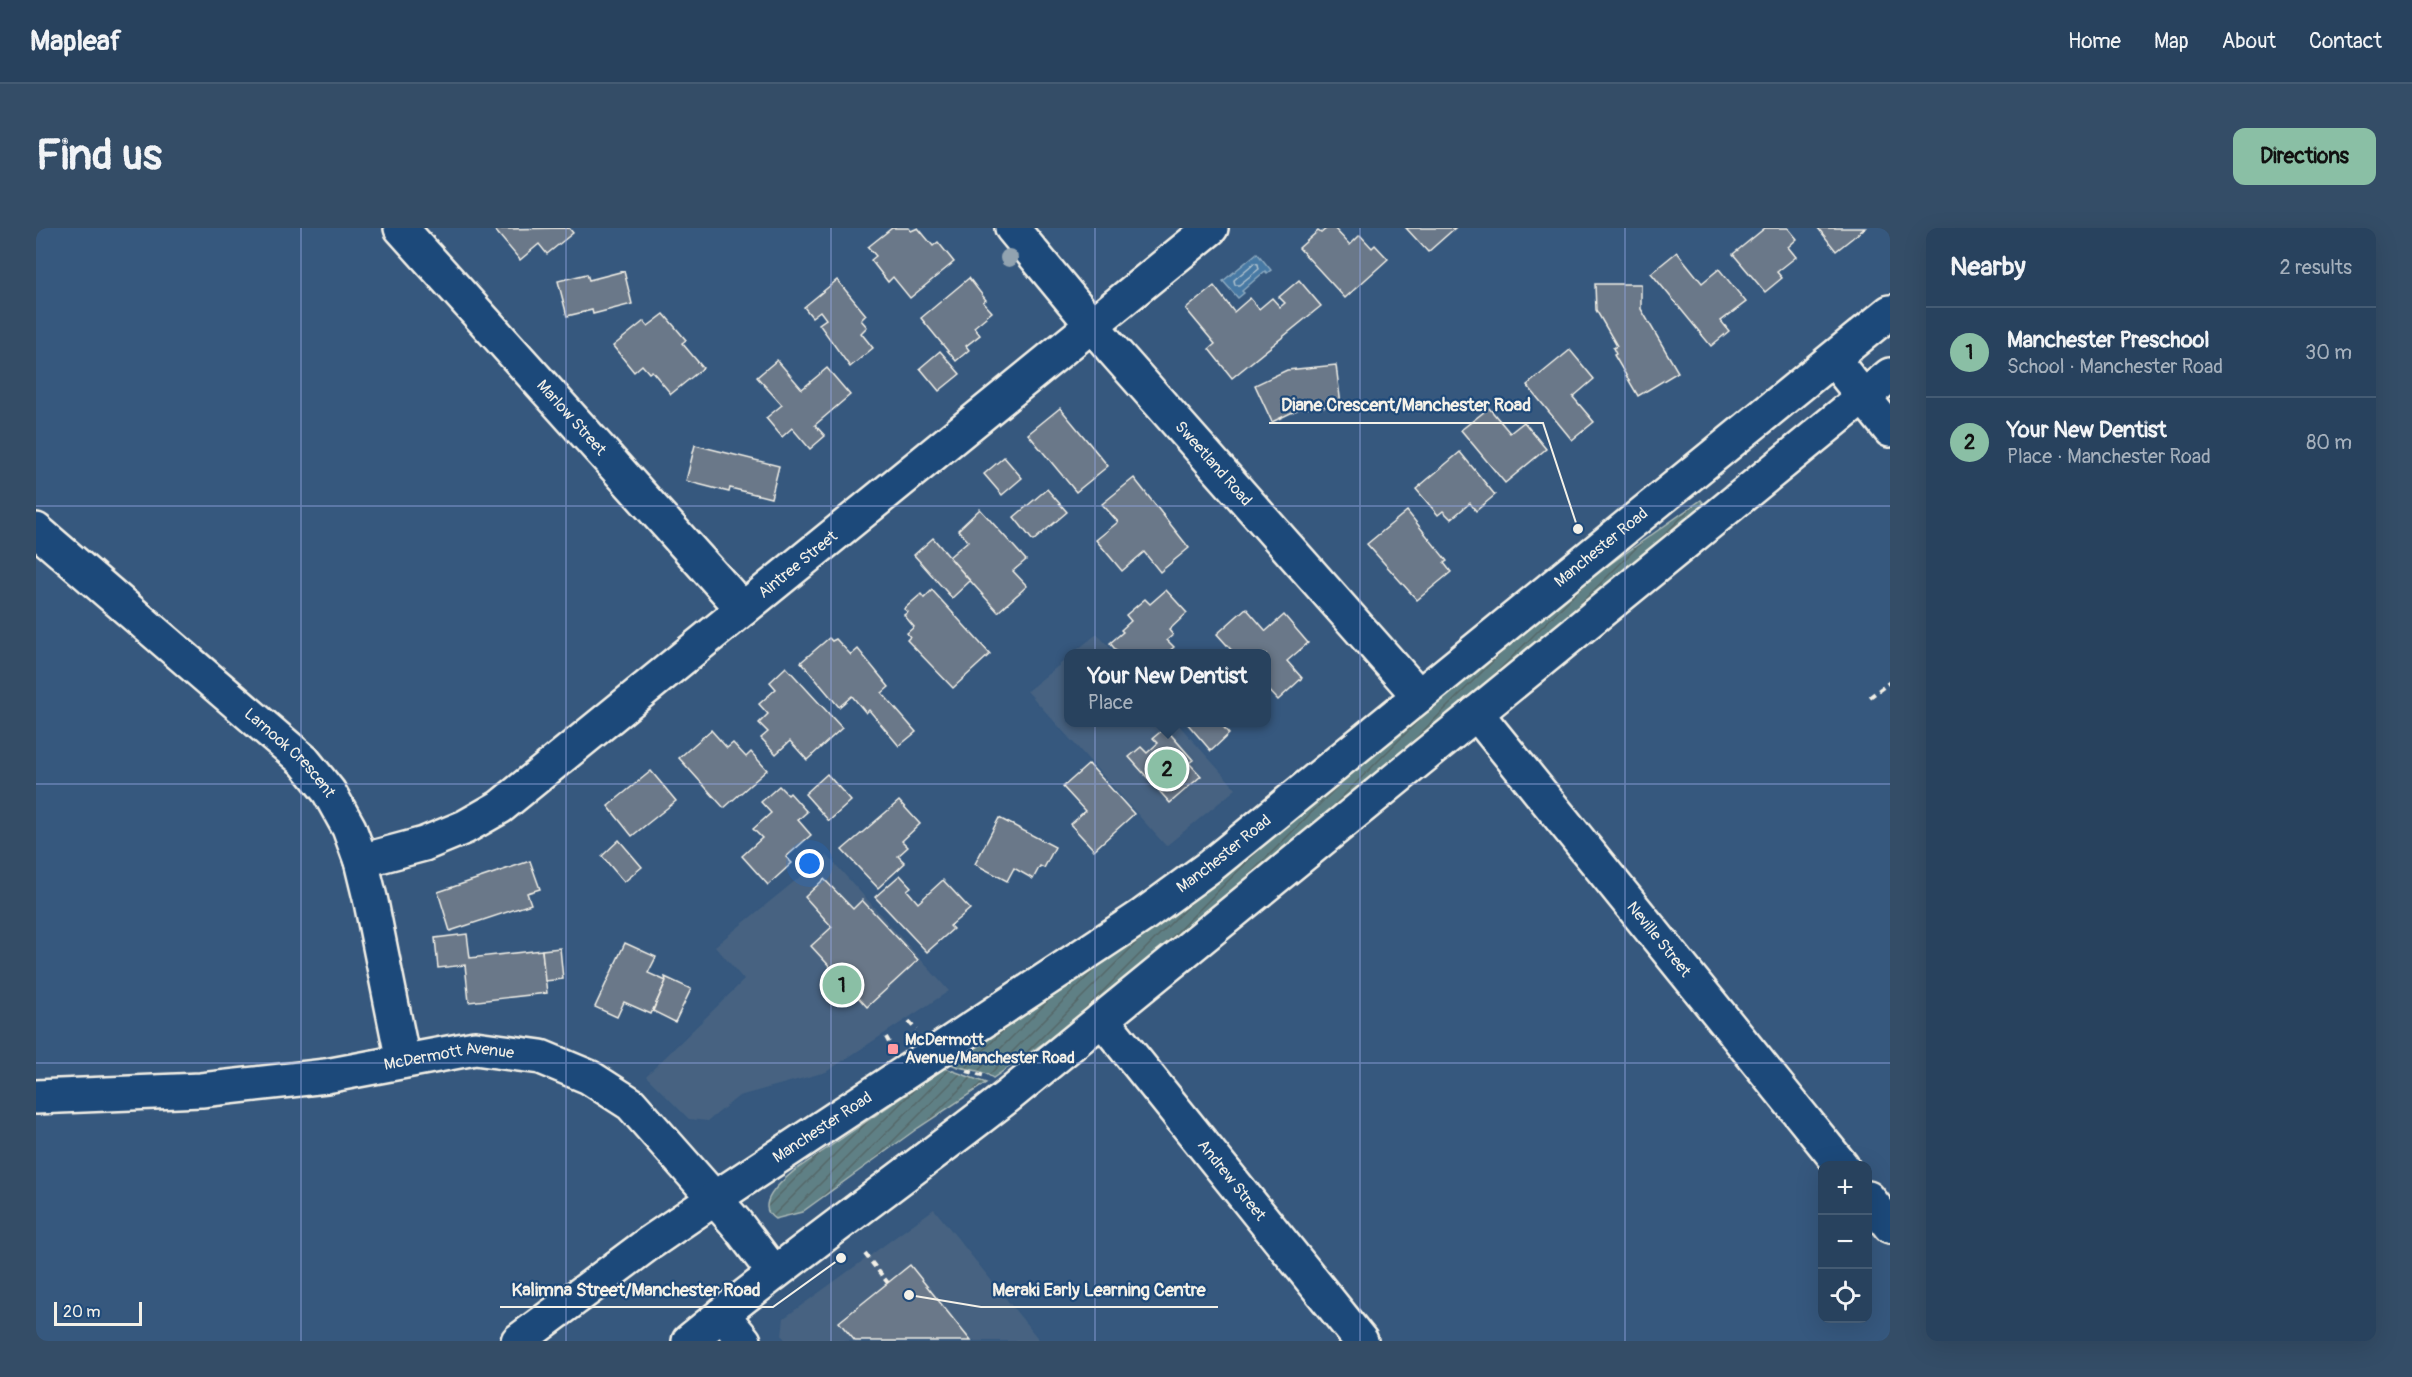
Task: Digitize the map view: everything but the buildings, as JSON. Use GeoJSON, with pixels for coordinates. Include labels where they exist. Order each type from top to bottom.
{"type":"FeatureCollection","features":[{"type":"Feature","properties":{"kind":"street","name":"Marlow Street"},"geometry":{"type":"LineString","coordinates":[[401,228],[743,609]]}},
{"type":"Feature","properties":{"kind":"street","name":"Sweetland Road"},"geometry":{"type":"LineString","coordinates":[[1012,228],[1092,326],[1419,696]]}},
{"type":"Feature","properties":{"kind":"street","name":"Aintree Street"},"geometry":{"type":"LineString","coordinates":[[361,861],[424,844],[465,827],[500,807],[1211,228]]}},
{"type":"Feature","properties":{"kind":"street","name":"Manchester Road"},"geometry":{"type":"LineString","coordinates":[[518,1341],[639,1250],[1142,916],[1209,867],[1890,312]]}},
{"type":"Feature","properties":{"kind":"street"},"geometry":{"type":"LineString","coordinates":[[1833,359],[1890,430]]}},
{"type":"Feature","properties":{"kind":"street"},"geometry":{"type":"LineString","coordinates":[[688,1341],[774,1273],[936,1153],[1890,375]]}},
{"type":"Feature","properties":{"kind":"street","name":"Larnook Crescent"},"geometry":{"type":"LineString","coordinates":[[36,530],[304,761],[329,792],[350,828],[361,861],[403,1061]]}},
{"type":"Feature","properties":{"kind":"street","name":"Neville Street"},"geometry":{"type":"LineString","coordinates":[[1476,713],[1838,1161]]}},
{"type":"Feature","properties":{"kind":"street","name":"Andrew Street"},"geometry":{"type":"LineString","coordinates":[[1102,1019],[1361,1341]]}},
{"type":"Feature","properties":{"kind":"street","name":"McDermott Avenue"},"geometry":{"type":"LineString","coordinates":[[36,1097],[201,1090],[326,1076],[475,1048],[541,1058],[589,1077],[631,1104],[736,1223],[774,1273]]}},
{"type":"Feature","properties":{"kind":"street"},"geometry":{"type":"LineString","coordinates":[[1872,1203],[1890,1226]]}},
{"type":"Feature","properties":{"kind":"street"},"geometry":{"type":"LineString","coordinates":[[722,1314],[744,1341]]}},
{"type":"Feature","properties":{"kind":"path"},"geometry":{"type":"LineString","coordinates":[[1870,697],[1890,682]]}},
{"type":"Feature","properties":{"kind":"path"},"geometry":{"type":"LineString","coordinates":[[865,1254],[888,1283]]}},
{"type":"Feature","properties":{"kind":"shaded area"},"geometry":{"type":"Polygon","coordinates":[[[1097,634],[1111,649],[1078,649],[1097,634]]]}},
{"type":"Feature","properties":{"kind":"shaded area"},"geometry":{"type":"Polygon","coordinates":[[[1064,661],[1064,727],[1181,727],[1236,789],[1166,846],[1027,691],[1064,661]]]}},
{"type":"Feature","properties":{"kind":"shaded area"},"geometry":{"type":"Polygon","coordinates":[[[827,855],[949,991],[826,1072],[739,1096],[708,1121],[689,1119],[646,1076],[744,980],[715,946],[827,855]]]}},
{"type":"Feature","properties":{"kind":"shaded area"},"geometry":{"type":"Polygon","coordinates":[[[934,1209],[1040,1341],[786,1341],[782,1336],[784,1318],[934,1209]]]}},
{"type":"Feature","properties":{"kind":"green space"},"geometry":{"type":"Polygon","coordinates":[[[1701,500],[1707,507],[1087,1013],[993,1078],[951,1064],[1111,958],[1177,911],[1240,863],[1586,581],[1701,500]]]}},
{"type":"Feature","properties":{"kind":"green space"},"geometry":{"type":"Polygon","coordinates":[[[945,1068],[986,1083],[918,1128],[802,1212],[775,1219],[769,1213],[768,1200],[777,1187],[794,1171],[945,1068]]]}},
{"type":"Feature","properties":{"kind":"water"},"geometry":{"type":"Polygon","coordinates":[[[1257,253],[1271,270],[1267,273],[1265,271],[1242,291],[1244,293],[1238,298],[1223,281],[1257,253]]]}},
{"type":"Feature","properties":{"kind":"place","name":"Diane Crescent/Manchester Road"},"geometry":{"type":"Point","coordinates":[1578,529]}},
{"type":"Feature","properties":{"kind":"place","name":"Your New Dentist"},"geometry":{"type":"Point","coordinates":[1167,769]}},
{"type":"Feature","properties":{"kind":"place","name":"Manchester Preschool"},"geometry":{"type":"Point","coordinates":[842,985]}},
{"type":"Feature","properties":{"kind":"place","name":"McDermott Avenue/Manchester Road"},"geometry":{"type":"Point","coordinates":[893,1049]}},
{"type":"Feature","properties":{"kind":"place","name":"Kalimna Street/Manchester Road"},"geometry":{"type":"Point","coordinates":[841,1258]}},
{"type":"Feature","properties":{"kind":"place","name":"Meraki Early Learning Centre"},"geometry":{"type":"Point","coordinates":[909,1295]}}]}
